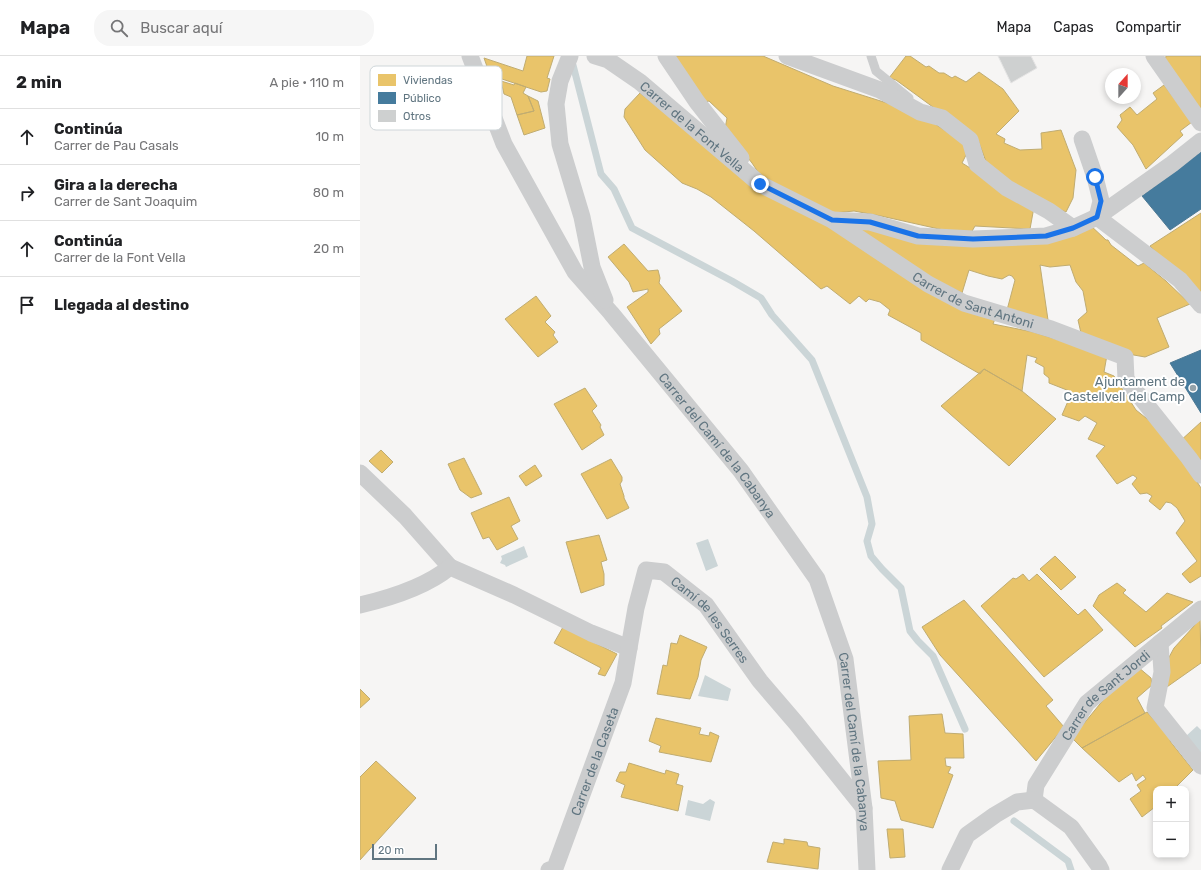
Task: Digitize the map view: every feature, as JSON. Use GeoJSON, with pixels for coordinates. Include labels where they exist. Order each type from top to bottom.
{"type":"FeatureCollection","features":[{"type":"Feature","properties":{"kind":"street","name":"Carrer del Camí de la Cabanya"},"geometry":{"type":"LineString","coordinates":[[470,56],[474,66]]}},
{"type":"Feature","properties":{"kind":"street"},"geometry":{"type":"LineString","coordinates":[[570,56],[560,81],[556,104],[560,144],[582,217],[592,267],[610,313]]}},
{"type":"Feature","properties":{"kind":"street","name":"Carrer de la Font Vella"},"geometry":{"type":"LineString","coordinates":[[595,56],[608,60],[640,82],[760,184],[832,220]]}},
{"type":"Feature","properties":{"kind":"street"},"geometry":{"type":"LineString","coordinates":[[666,56],[697,102],[760,184]]}},
{"type":"Feature","properties":{"kind":"street"},"geometry":{"type":"LineString","coordinates":[[788,56],[880,90],[920,112],[942,118],[970,140],[977,164],[1007,188],[1049,211],[1073,228]]}},
{"type":"Feature","properties":{"kind":"street"},"geometry":{"type":"LineString","coordinates":[[1154,56],[1201,123]]}},
{"type":"Feature","properties":{"kind":"street","name":"Carrer del Camí de la Cabanya"},"geometry":{"type":"LineString","coordinates":[[499,130],[504,144],[575,272],[740,471],[818,579],[846,659],[864,808],[867,870]]}},
{"type":"Feature","properties":{"kind":"street"},"geometry":{"type":"LineString","coordinates":[[1082,139],[1095,177],[1101,201],[1097,217]]}},
{"type":"Feature","properties":{"kind":"street"},"geometry":{"type":"LineString","coordinates":[[832,220],[870,222],[918,236],[973,239],[1046,236],[1073,228],[1097,217],[1172,164],[1201,141]]}},
{"type":"Feature","properties":{"kind":"street"},"geometry":{"type":"LineString","coordinates":[[1097,217],[1180,280],[1201,305]]}},
{"type":"Feature","properties":{"kind":"street","name":"Carrer de Sant Antoni"},"geometry":{"type":"LineString","coordinates":[[832,220],[928,284],[964,303],[1051,329],[1126,356],[1126,379],[1201,475]]}},
{"type":"Feature","properties":{"kind":"street"},"geometry":{"type":"LineString","coordinates":[[360,473],[405,516],[450,567],[514,595],[591,633],[629,648]]}},
{"type":"Feature","properties":{"kind":"street"},"geometry":{"type":"LineString","coordinates":[[360,605],[389,598],[440,576],[450,567]]}},
{"type":"Feature","properties":{"kind":"street","name":"Camí de les Serres"},"geometry":{"type":"LineString","coordinates":[[629,648],[636,608],[646,570],[664,572],[706,605],[760,681],[796,723],[864,808]]}},
{"type":"Feature","properties":{"kind":"street","name":"Carrer de Sant Jordi"},"geometry":{"type":"LineString","coordinates":[[1034,800],[1036,785],[1087,703],[1201,609]]}},
{"type":"Feature","properties":{"kind":"street"},"geometry":{"type":"LineString","coordinates":[[1160,643],[1162,672],[1155,708],[1201,766]]}},
{"type":"Feature","properties":{"kind":"street","name":"Carrer de la Caseta"},"geometry":{"type":"LineString","coordinates":[[549,870],[555,868],[623,683],[629,648]]}},
{"type":"Feature","properties":{"kind":"street"},"geometry":{"type":"LineString","coordinates":[[950,870],[968,835],[995,815],[1017,802],[1034,800],[1071,827],[1101,870]]}},
{"type":"Feature","properties":{"kind":"lane"},"geometry":{"type":"LineString","coordinates":[[871,56],[876,71],[903,94],[934,116]]}},
{"type":"Feature","properties":{"kind":"shaded area"},"geometry":{"type":"Polygon","coordinates":[[[708,539],[718,566],[706,571],[696,543],[708,539]]]}},
{"type":"Feature","properties":{"kind":"shaded area"},"geometry":{"type":"Polygon","coordinates":[[[524,546],[528,557],[506,567],[500,563],[502,559],[501,556],[524,546]]]}},
{"type":"Feature","properties":{"kind":"shaded area"},"geometry":{"type":"Polygon","coordinates":[[[705,675],[731,689],[728,701],[698,696],[705,675]]]}},
{"type":"Feature","properties":{"kind":"shaded area"},"geometry":{"type":"Polygon","coordinates":[[[1197,726],[1201,730],[1201,755],[1186,736],[1197,726]]]}},
{"type":"Feature","properties":{"kind":"shaded area"},"geometry":{"type":"Polygon","coordinates":[[[710,799],[715,802],[710,821],[685,815],[688,800],[703,804],[710,799]]]}},
{"type":"Feature","properties":{"kind":"building: Viviendas"},"geometry":{"type":"Polygon","coordinates":[[[527,56],[554,56],[547,78],[550,79],[547,91],[541,92],[502,79],[502,66],[487,66],[484,58],[523,71],[527,56]]]}},
{"type":"Feature","properties":{"kind":"building: Viviendas"},"geometry":{"type":"Polygon","coordinates":[[[673,56],[763,56],[833,86],[906,109],[932,122],[970,147],[962,163],[1034,207],[1030,229],[975,226],[971,233],[948,231],[854,211],[834,213],[762,178],[725,129],[727,118],[709,101],[705,102],[673,56]]]}},
{"type":"Feature","properties":{"kind":"building: Viviendas"},"geometry":{"type":"Polygon","coordinates":[[[906,56],[910,56],[926,67],[929,66],[939,73],[944,73],[952,78],[955,76],[966,82],[979,72],[1003,89],[1019,111],[996,134],[1005,139],[1004,143],[1020,150],[1042,149],[1041,133],[1061,130],[1076,170],[1073,198],[1066,212],[1027,195],[988,167],[978,140],[896,80],[889,78],[906,56]]]}},
{"type":"Feature","properties":{"kind":"building: Viviendas"},"geometry":{"type":"Polygon","coordinates":[[[1166,56],[1201,56],[1201,116],[1165,61],[1166,56]]]}},
{"type":"Feature","properties":{"kind":"building: Viviendas"},"geometry":{"type":"Polygon","coordinates":[[[502,81],[514,85],[515,83],[526,87],[523,93],[528,96],[534,111],[517,115],[511,97],[504,94],[502,81]]]}},
{"type":"Feature","properties":{"kind":"building: Viviendas"},"geometry":{"type":"Polygon","coordinates":[[[1164,85],[1192,122],[1180,131],[1183,135],[1146,169],[1133,145],[1117,127],[1122,120],[1120,115],[1130,107],[1137,115],[1157,99],[1153,93],[1164,85]]]}},
{"type":"Feature","properties":{"kind":"building: Viviendas"},"geometry":{"type":"Polygon","coordinates":[[[640,93],[711,150],[828,225],[995,319],[993,324],[1033,332],[1107,355],[1104,372],[1114,376],[1136,410],[1151,422],[1183,460],[1201,488],[1201,576],[1190,583],[1182,574],[1197,561],[1176,533],[1185,521],[1177,508],[1171,503],[1166,502],[1160,510],[1149,501],[1152,496],[1147,493],[1140,494],[1132,484],[1137,478],[1133,475],[1117,484],[1096,456],[1105,446],[1088,439],[1097,423],[1085,416],[1079,421],[1062,415],[1072,392],[1049,383],[1049,378],[1044,374],[1044,367],[1035,362],[1037,358],[1027,355],[1022,391],[984,369],[980,374],[921,340],[921,333],[888,315],[890,310],[880,302],[869,299],[866,302],[859,296],[850,304],[827,286],[821,289],[754,231],[711,197],[682,183],[645,150],[624,117],[625,109],[640,93]]]}},
{"type":"Feature","properties":{"kind":"building: Viviendas"},"geometry":{"type":"Polygon","coordinates":[[[528,96],[538,101],[545,128],[524,135],[517,115],[534,111],[528,96]]]}},
{"type":"Feature","properties":{"kind":"building: Viviendas"},"geometry":{"type":"Polygon","coordinates":[[[1201,213],[1201,296],[1150,246],[1201,213]]]}},
{"type":"Feature","properties":{"kind":"building: Viviendas"},"geometry":{"type":"Polygon","coordinates":[[[1089,224],[1106,240],[1108,240],[1111,245],[1138,266],[1144,263],[1166,281],[1190,304],[1157,318],[1169,347],[1145,357],[1128,354],[1081,333],[1078,320],[1087,312],[1083,291],[1076,282],[1070,265],[1050,267],[1040,265],[1048,320],[1007,310],[1015,280],[1012,276],[1009,275],[1002,279],[969,270],[962,293],[907,266],[852,228],[869,226],[1065,238],[1089,224]]]}},
{"type":"Feature","properties":{"kind":"building: Viviendas"},"geometry":{"type":"Polygon","coordinates":[[[624,244],[648,271],[658,270],[660,278],[659,283],[682,311],[659,329],[660,334],[651,344],[627,307],[648,292],[648,289],[633,292],[629,282],[608,257],[624,244]]]}},
{"type":"Feature","properties":{"kind":"building: Viviendas"},"geometry":{"type":"Polygon","coordinates":[[[536,296],[551,316],[545,322],[555,332],[553,335],[558,342],[538,357],[505,319],[536,296]]]}},
{"type":"Feature","properties":{"kind":"building: Viviendas"},"geometry":{"type":"Polygon","coordinates":[[[984,369],[1022,391],[1056,419],[1009,466],[941,406],[984,369]]]}},
{"type":"Feature","properties":{"kind":"building: Viviendas"},"geometry":{"type":"Polygon","coordinates":[[[585,388],[597,406],[592,411],[601,425],[600,427],[604,435],[582,450],[554,404],[585,388]]]}},
{"type":"Feature","properties":{"kind":"building: Viviendas"},"geometry":{"type":"Polygon","coordinates":[[[1201,422],[1201,469],[1179,442],[1201,422]]]}},
{"type":"Feature","properties":{"kind":"building: Viviendas"},"geometry":{"type":"Polygon","coordinates":[[[381,450],[393,462],[382,473],[369,461],[381,450]]]}},
{"type":"Feature","properties":{"kind":"building: Viviendas"},"geometry":{"type":"Polygon","coordinates":[[[464,458],[482,494],[471,498],[460,490],[448,464],[464,458]]]}},
{"type":"Feature","properties":{"kind":"building: Viviendas"},"geometry":{"type":"Polygon","coordinates":[[[611,459],[622,477],[620,484],[629,508],[607,519],[581,474],[611,459]]]}},
{"type":"Feature","properties":{"kind":"building: Viviendas"},"geometry":{"type":"Polygon","coordinates":[[[535,465],[542,476],[526,486],[519,476],[535,465]]]}},
{"type":"Feature","properties":{"kind":"building: Viviendas"},"geometry":{"type":"Polygon","coordinates":[[[509,497],[520,521],[511,526],[518,539],[497,550],[489,537],[483,539],[471,513],[509,497]]]}},
{"type":"Feature","properties":{"kind":"building: Viviendas"},"geometry":{"type":"Polygon","coordinates":[[[599,535],[607,560],[601,562],[604,574],[604,585],[581,593],[566,542],[599,535]]]}},
{"type":"Feature","properties":{"kind":"building: Viviendas"},"geometry":{"type":"Polygon","coordinates":[[[1055,556],[1076,577],[1061,590],[1040,569],[1055,556]]]}},
{"type":"Feature","properties":{"kind":"building: Viviendas"},"geometry":{"type":"Polygon","coordinates":[[[1023,574],[1029,581],[1037,574],[1078,615],[1085,609],[1103,630],[1044,677],[981,606],[1013,578],[1016,579],[1023,574]]]}},
{"type":"Feature","properties":{"kind":"building: Viviendas"},"geometry":{"type":"Polygon","coordinates":[[[1117,583],[1126,590],[1123,593],[1146,612],[1167,593],[1193,602],[1161,626],[1162,628],[1135,647],[1093,606],[1099,595],[1117,583]]]}},
{"type":"Feature","properties":{"kind":"building: Viviendas"},"geometry":{"type":"Polygon","coordinates":[[[964,600],[1053,700],[1046,706],[1064,727],[1036,761],[940,655],[922,627],[964,600]]]}},
{"type":"Feature","properties":{"kind":"building: Viviendas"},"geometry":{"type":"Polygon","coordinates":[[[1200,616],[1201,663],[1164,689],[1167,661],[1174,648],[1194,626],[1200,616]]]}},
{"type":"Feature","properties":{"kind":"building: Viviendas"},"geometry":{"type":"Polygon","coordinates":[[[563,627],[617,654],[605,676],[598,674],[601,668],[554,643],[563,627]]]}},
{"type":"Feature","properties":{"kind":"building: Viviendas"},"geometry":{"type":"Polygon","coordinates":[[[680,635],[707,647],[701,660],[698,677],[690,699],[657,694],[663,665],[667,666],[671,643],[677,644],[680,635]]]}},
{"type":"Feature","properties":{"kind":"building: Viviendas"},"geometry":{"type":"Polygon","coordinates":[[[1138,667],[1151,678],[1152,685],[1137,698],[1145,713],[1082,748],[1072,738],[1104,699],[1138,667]]]}},
{"type":"Feature","properties":{"kind":"building: Viviendas"},"geometry":{"type":"Polygon","coordinates":[[[360,689],[370,699],[360,708],[360,689]]]}},
{"type":"Feature","properties":{"kind":"building: Viviendas"},"geometry":{"type":"Polygon","coordinates":[[[1147,712],[1171,739],[1170,741],[1193,770],[1177,786],[1153,786],[1153,809],[1142,817],[1130,799],[1141,791],[1137,785],[1146,779],[1143,775],[1136,781],[1132,773],[1119,782],[1082,748],[1147,712]]]}},
{"type":"Feature","properties":{"kind":"building: Viviendas"},"geometry":{"type":"Polygon","coordinates":[[[942,714],[945,733],[963,734],[964,758],[945,758],[946,766],[951,767],[948,773],[953,775],[933,828],[901,820],[895,801],[881,798],[878,761],[911,760],[909,716],[942,714]]]}},
{"type":"Feature","properties":{"kind":"building: Viviendas"},"geometry":{"type":"Polygon","coordinates":[[[656,718],[701,728],[699,734],[709,736],[710,732],[719,736],[711,762],[659,752],[661,746],[649,741],[656,718]]]}},
{"type":"Feature","properties":{"kind":"building: Viviendas"},"geometry":{"type":"Polygon","coordinates":[[[376,761],[416,798],[360,860],[360,777],[376,761]]]}},
{"type":"Feature","properties":{"kind":"building: Viviendas"},"geometry":{"type":"Polygon","coordinates":[[[629,763],[665,774],[666,770],[679,774],[676,784],[683,786],[678,811],[621,797],[625,785],[616,781],[620,772],[626,772],[629,763]]]}},
{"type":"Feature","properties":{"kind":"building: Viviendas"},"geometry":{"type":"Polygon","coordinates":[[[887,829],[903,829],[905,857],[890,858],[887,829]]]}},
{"type":"Feature","properties":{"kind":"building: Viviendas"},"geometry":{"type":"Polygon","coordinates":[[[784,839],[807,842],[808,846],[820,848],[818,869],[767,862],[773,842],[784,844],[784,839]]]}},
{"type":"Feature","properties":{"kind":"building: Público"},"geometry":{"type":"Polygon","coordinates":[[[1201,152],[1201,209],[1170,230],[1142,196],[1201,152]]]}},
{"type":"Feature","properties":{"kind":"building: Público","name":"Ajuntament de Castellvell del Camp"},"geometry":{"type":"Polygon","coordinates":[[[1201,350],[1201,413],[1170,363],[1201,350]]]}},
{"type":"Feature","properties":{"kind":"building: Otros"},"geometry":{"type":"Polygon","coordinates":[[[998,56],[1031,56],[1037,68],[1011,83],[998,56]]]}},
{"type":"Feature","properties":{"kind":"waterway"},"geometry":{"type":"LineString","coordinates":[[573,65],[601,174],[614,189],[632,228],[761,298],[772,315],[812,360],[867,497],[872,524],[867,541],[871,556],[901,588],[910,631],[933,656],[965,729]]}},
{"type":"Feature","properties":{"kind":"waterway"},"geometry":{"type":"LineString","coordinates":[[1014,821],[1068,861],[1071,870]]}},
{"type":"Feature","properties":{"kind":"place","name":"Ajuntament de Castellvell del Camp"},"geometry":{"type":"Point","coordinates":[1193,388]}},
{"type":"Feature","properties":{"kind":"route"},"geometry":{"type":"LineString","coordinates":[[760,184],[832,220],[870,222],[918,236],[973,239],[1046,236],[1073,228],[1097,217],[1101,201],[1095,177]]}}]}
